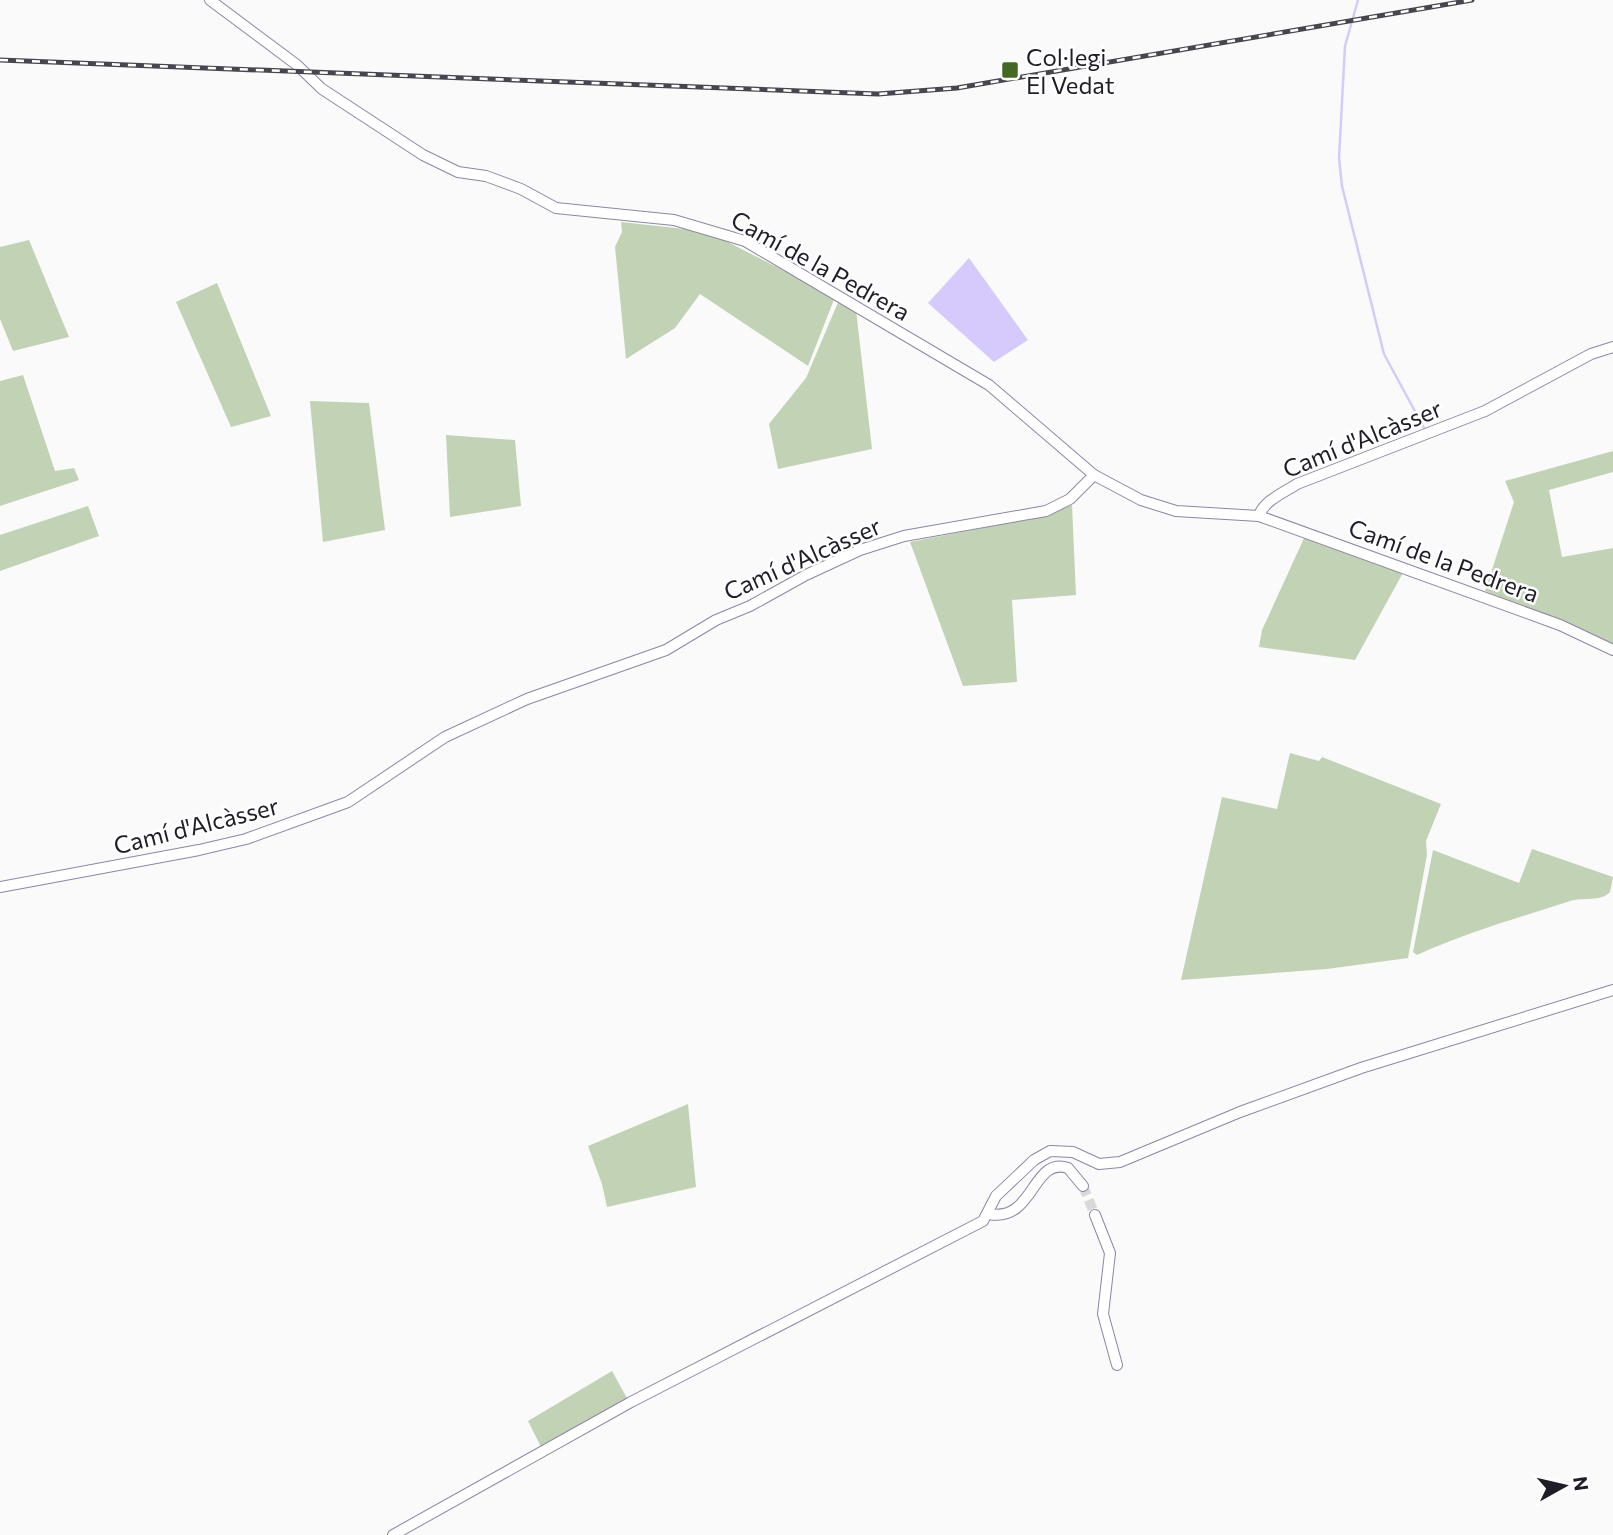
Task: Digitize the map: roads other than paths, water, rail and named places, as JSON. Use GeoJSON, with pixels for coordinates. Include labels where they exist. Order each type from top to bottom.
{"type":"FeatureCollection","features":[{"type":"Feature","properties":{"kind":"street","name":"Camí de la Pedrera"},"geometry":{"type":"LineString","coordinates":[[209,0],[297,65],[322,89],[424,155],[458,172],[490,177],[556,208],[674,220],[745,241],[989,385],[1094,475]]}},
{"type":"Feature","properties":{"kind":"street","name":"Camí d'Alcàsser"},"geometry":{"type":"LineString","coordinates":[[1259,516],[1260,510],[1274,498],[1297,484],[1485,411],[1591,354],[1613,347]]}},
{"type":"Feature","properties":{"kind":"street"},"geometry":{"type":"LineString","coordinates":[[1094,475],[1158,507],[1223,516],[1259,516]]}},
{"type":"Feature","properties":{"kind":"street","name":"Camí d'Alcàsser"},"geometry":{"type":"LineString","coordinates":[[0,887],[211,848],[246,839],[348,803],[445,737],[527,699],[666,650],[716,620],[750,606],[806,575],[860,550],[904,536],[1046,511],[1070,499],[1094,475]]}},
{"type":"Feature","properties":{"kind":"street","name":"Camí de la Pedrera"},"geometry":{"type":"LineString","coordinates":[[1259,516],[1560,625],[1613,650]]}},
{"type":"Feature","properties":{"kind":"street"},"geometry":{"type":"LineString","coordinates":[[393,1535],[631,1402],[976,1224],[989,1214],[996,1196],[1034,1160],[1049,1151],[1073,1152],[1099,1164],[1120,1162],[1240,1112],[1361,1068],[1613,990]]}},
{"type":"Feature","properties":{"kind":"street"},"geometry":{"type":"LineString","coordinates":[[989,1214],[1004,1213],[1027,1201],[1041,1174],[1049,1168],[1068,1168],[1083,1186]]}},
{"type":"Feature","properties":{"kind":"street"},"geometry":{"type":"LineString","coordinates":[[1096,1215],[1110,1253],[1103,1314],[1117,1364]]}},
{"type":"Feature","properties":{"kind":"waterway"},"geometry":{"type":"LineString","coordinates":[[1358,0],[1345,46],[1339,158],[1342,186],[1384,354],[1424,428]]}},
{"type":"Feature","properties":{"kind":"tunnel"},"geometry":{"type":"LineString","coordinates":[[1083,1186],[1095,1215]]}},
{"type":"Feature","properties":{"kind":"railway"},"geometry":{"type":"LineString","coordinates":[[0,60],[878,94],[957,88],[1472,0]]}},
{"type":"Feature","properties":{"kind":"place","name":"Col·legi El Vedat"},"geometry":{"type":"Point","coordinates":[1010,70]}}]}
